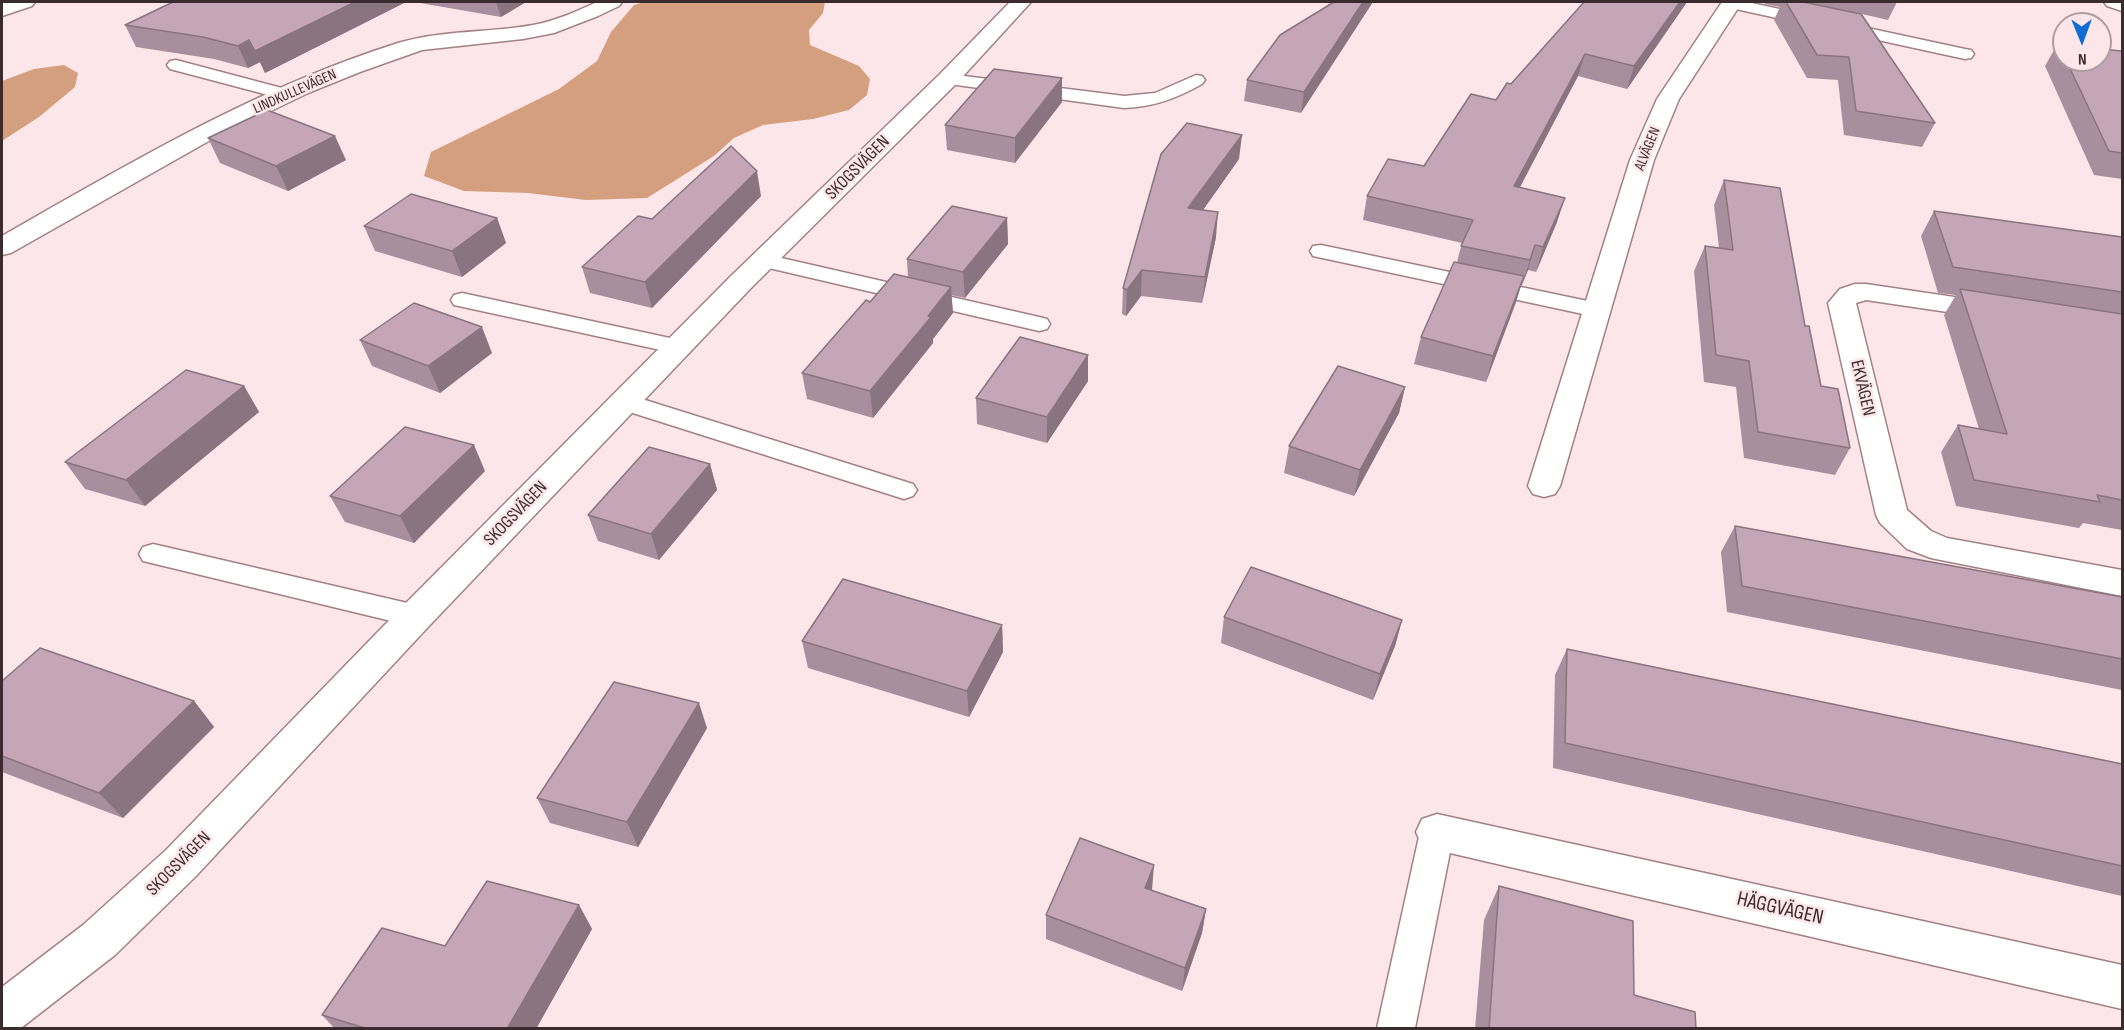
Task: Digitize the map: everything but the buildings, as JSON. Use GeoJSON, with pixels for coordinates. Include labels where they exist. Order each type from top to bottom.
{"type":"FeatureCollection","features":[{"type":"Feature","properties":{"kind":"street"},"geometry":{"type":"LineString","coordinates":[[2,10],[24,2]]}},
{"type":"Feature","properties":{"kind":"street","name":"LINDKULLEVÄGEN"},"geometry":{"type":"LineString","coordinates":[[2,247],[159,159],[248,113],[366,62],[409,47],[444,40],[534,31],[580,18],[612,2]]}},
{"type":"Feature","properties":{"kind":"street","name":"SKOGSVÄGEN"},"geometry":{"type":"LineString","coordinates":[[2,1015],[99,940],[181,863],[416,616],[764,260],[948,79],[1015,2]]}},
{"type":"Feature","properties":{"kind":"street","name":"ALVÄGEN"},"geometry":{"type":"LineString","coordinates":[[1544,486],[1642,160],[1664,110],[1732,2]]}},
{"type":"Feature","properties":{"kind":"street"},"geometry":{"type":"LineString","coordinates":[[2114,2],[2122,5]]}},
{"type":"Feature","properties":{"kind":"street","name":"EKVÄGEN"},"geometry":{"type":"LineString","coordinates":[[2018,315],[1866,292],[1846,295],[1842,303],[1892,514],[1919,540],[1943,549],[2122,583]]}},
{"type":"Feature","properties":{"kind":"street","name":"HÄGGVÄGEN"},"geometry":{"type":"LineString","coordinates":[[1437,832],[2122,987]]}},
{"type":"Feature","properties":{"kind":"lane","name":"ALVÄGEN"},"geometry":{"type":"LineString","coordinates":[[1732,2],[1965,54]]}},
{"type":"Feature","properties":{"kind":"lane"},"geometry":{"type":"LineString","coordinates":[[176,65],[287,95]]}},
{"type":"Feature","properties":{"kind":"lane"},"geometry":{"type":"LineString","coordinates":[[948,79],[1124,102],[1145,102],[1166,97],[1196,80]]}},
{"type":"Feature","properties":{"kind":"lane"},"geometry":{"type":"LineString","coordinates":[[1321,251],[1597,310]]}},
{"type":"Feature","properties":{"kind":"lane"},"geometry":{"type":"LineString","coordinates":[[764,260],[1040,324]]}},
{"type":"Feature","properties":{"kind":"lane"},"geometry":{"type":"LineString","coordinates":[[462,300],[679,347]]}},
{"type":"Feature","properties":{"kind":"lane"},"geometry":{"type":"LineString","coordinates":[[626,402],[904,490]]}},
{"type":"Feature","properties":{"kind":"lane"},"geometry":{"type":"LineString","coordinates":[[153,554],[416,616]]}},
{"type":"Feature","properties":{"kind":"lane"},"geometry":{"type":"LineString","coordinates":[[1396,1029],[1437,832]]}},
{"type":"Feature","properties":{"kind":"shaded area"},"geometry":{"type":"Polygon","coordinates":[[[644,2],[825,2],[823,13],[809,30],[810,45],[859,66],[870,79],[867,95],[849,110],[813,119],[763,125],[734,138],[714,156],[647,198],[586,200],[528,193],[464,191],[424,176],[431,152],[559,89],[597,61],[611,32],[634,5],[644,2]]]}},
{"type":"Feature","properties":{"kind":"shaded area"},"geometry":{"type":"Polygon","coordinates":[[[64,65],[78,73],[75,87],[39,117],[2,141],[2,81],[34,69],[64,65]]]}}]}
